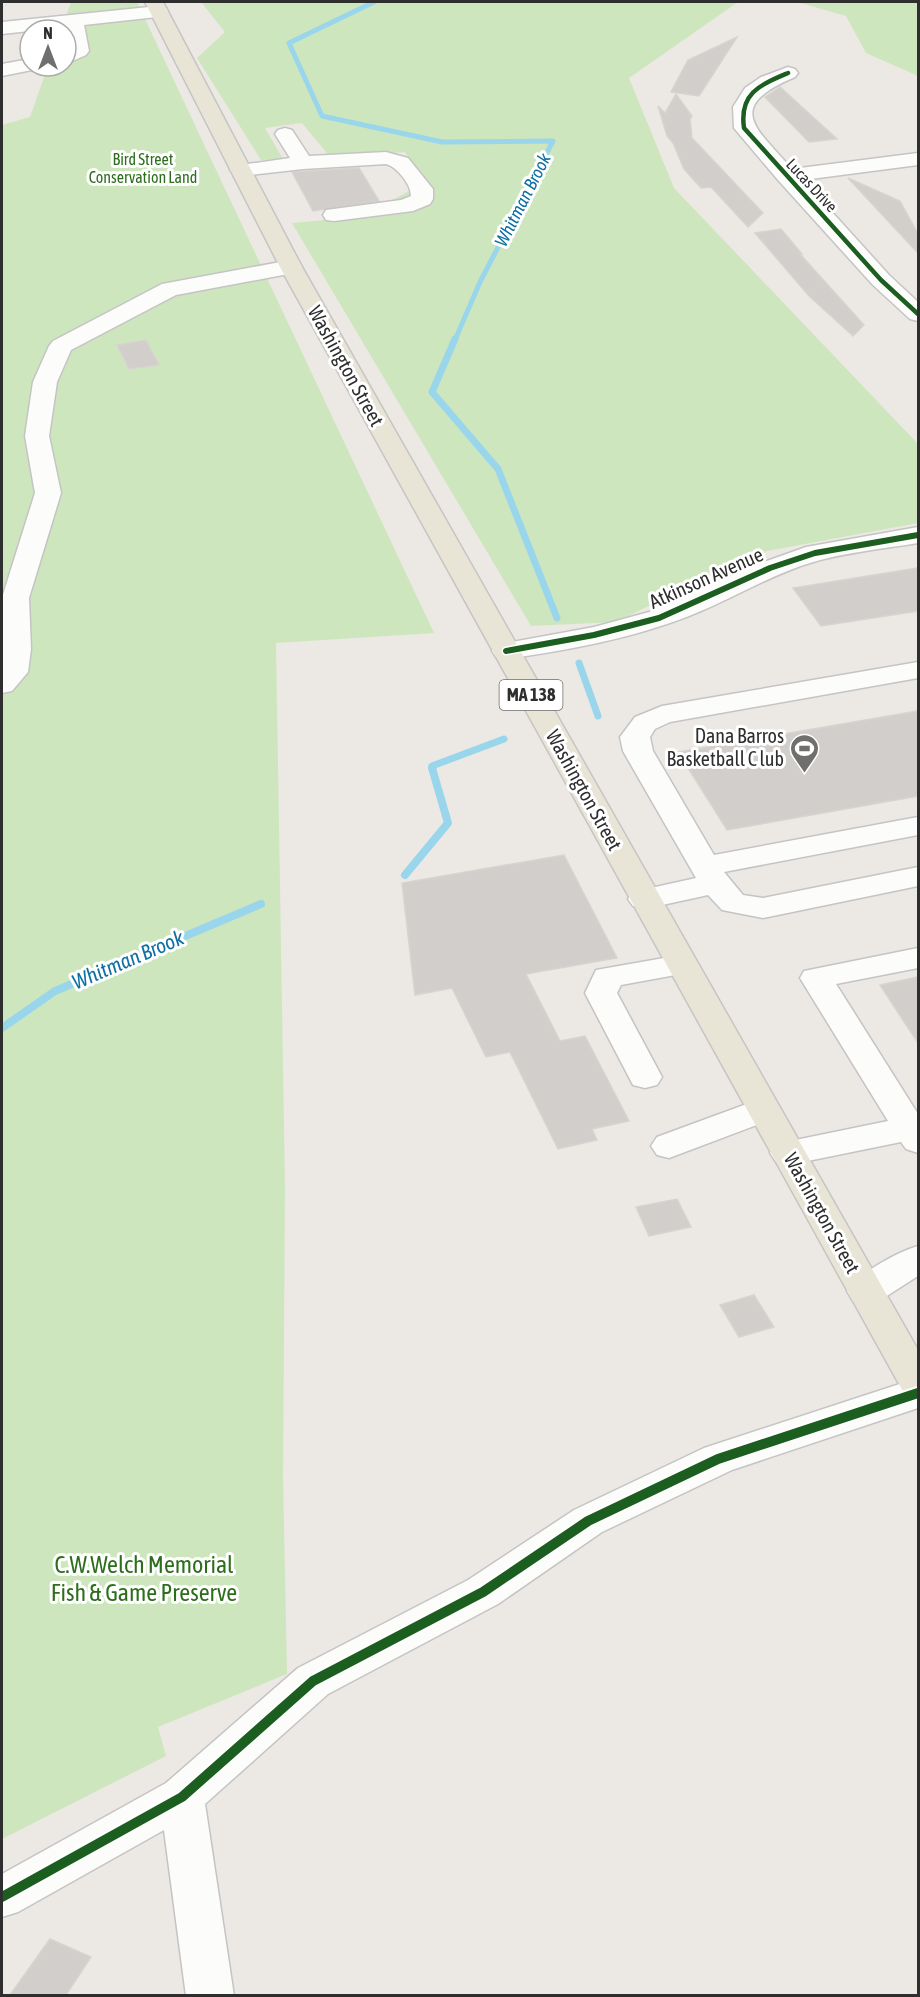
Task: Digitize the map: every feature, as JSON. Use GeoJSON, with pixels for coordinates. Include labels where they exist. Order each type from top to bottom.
{"type":"FeatureCollection","features":[{"type":"Feature","properties":{"kind":"main road","name":"Washington Street"},"geometry":{"type":"LineString","coordinates":[[157,7],[291,267],[681,965],[918,1383]]}},
{"type":"Feature","properties":{"kind":"street"},"geometry":{"type":"LineString","coordinates":[[78,19],[157,7]]}},
{"type":"Feature","properties":{"kind":"street"},"geometry":{"type":"LineString","coordinates":[[2,28],[18,26]]}},
{"type":"Feature","properties":{"kind":"street"},"geometry":{"type":"LineString","coordinates":[[2,70],[18,67]]}},
{"type":"Feature","properties":{"kind":"street","name":"Lucas Drive"},"geometry":{"type":"LineString","coordinates":[[788,73],[754,89],[742,108],[742,117],[748,134],[881,280],[918,314]]}},
{"type":"Feature","properties":{"kind":"street"},"geometry":{"type":"LineString","coordinates":[[285,134],[303,163]]}},
{"type":"Feature","properties":{"kind":"street"},"geometry":{"type":"LineString","coordinates":[[241,170],[303,163],[386,158],[401,162],[422,189],[422,199],[405,206],[334,215]]}},
{"type":"Feature","properties":{"kind":"street"},"geometry":{"type":"LineString","coordinates":[[785,176],[918,159]]}},
{"type":"Feature","properties":{"kind":"street"},"geometry":{"type":"LineString","coordinates":[[2,685],[15,672],[17,649],[15,598],[48,493],[37,436],[45,382],[62,346],[170,289],[291,267]]}},
{"type":"Feature","properties":{"kind":"street","name":"Atkinson Avenue"},"geometry":{"type":"LineString","coordinates":[[506,651],[554,644],[646,622],[681,609],[763,571],[804,556],[918,536]]}},
{"type":"Feature","properties":{"kind":"street"},"geometry":{"type":"LineString","coordinates":[[918,670],[662,715],[645,723],[635,737],[639,751],[710,875],[733,903],[763,908],[918,877]]}},
{"type":"Feature","properties":{"kind":"street"},"geometry":{"type":"LineString","coordinates":[[644,899],[710,875],[918,825]]}},
{"type":"Feature","properties":{"kind":"street"},"geometry":{"type":"LineString","coordinates":[[788,1153],[914,1134],[816,978],[918,958]]}},
{"type":"Feature","properties":{"kind":"street"},"geometry":{"type":"LineString","coordinates":[[645,1077],[601,993],[608,977],[681,965]]}},
{"type":"Feature","properties":{"kind":"street"},"geometry":{"type":"LineString","coordinates":[[669,1146],[763,1110]]}},
{"type":"Feature","properties":{"kind":"street"},"geometry":{"type":"LineString","coordinates":[[866,1291],[918,1259]]}},
{"type":"Feature","properties":{"kind":"street"},"geometry":{"type":"LineString","coordinates":[[2,1897],[182,1797],[313,1681],[483,1592],[588,1521],[718,1459],[918,1393]]}},
{"type":"Feature","properties":{"kind":"street"},"geometry":{"type":"LineString","coordinates":[[182,1797],[210,1995]]}},
{"type":"Feature","properties":{"kind":"green space","name":"C.W.Welch Memorial Fish & Game Preserve"},"geometry":{"type":"Polygon","coordinates":[[[71,2],[137,2],[434,633],[276,643],[285,1188],[283,1476],[287,1674],[158,1727],[166,1756],[2,1839],[2,125],[30,117],[44,78],[78,78],[78,18],[65,18],[71,2]]]}},
{"type":"Feature","properties":{"kind":"green space"},"geometry":{"type":"Polygon","coordinates":[[[201,2],[738,2],[629,78],[674,188],[918,444],[918,523],[757,553],[616,622],[531,626],[292,223],[359,217],[423,184],[405,152],[331,158],[302,123],[265,128],[283,159],[261,160],[197,58],[225,32],[201,2]]]}},
{"type":"Feature","properties":{"kind":"green space"},"geometry":{"type":"Polygon","coordinates":[[[797,2],[918,2],[918,76],[866,53],[846,16],[797,2]]]}},
{"type":"Feature","properties":{"kind":"building"},"geometry":{"type":"Polygon","coordinates":[[[737,37],[699,96],[671,92],[688,60],[737,37]]]}},
{"type":"Feature","properties":{"kind":"building"},"geometry":{"type":"Polygon","coordinates":[[[780,87],[837,139],[809,142],[765,97],[780,87]]]}},
{"type":"Feature","properties":{"kind":"building"},"geometry":{"type":"Polygon","coordinates":[[[676,94],[692,116],[690,119],[692,138],[763,213],[748,227],[711,187],[701,188],[684,169],[673,143],[667,136],[658,106],[665,113],[676,94]]]}},
{"type":"Feature","properties":{"kind":"building"},"geometry":{"type":"Polygon","coordinates":[[[359,168],[379,201],[313,211],[292,172],[359,168]]]}},
{"type":"Feature","properties":{"kind":"building"},"geometry":{"type":"Polygon","coordinates":[[[848,178],[900,201],[918,234],[918,253],[848,178]]]}},
{"type":"Feature","properties":{"kind":"building"},"geometry":{"type":"Polygon","coordinates":[[[781,229],[802,254],[800,254],[864,325],[853,336],[809,296],[755,233],[781,229]]]}},
{"type":"Feature","properties":{"kind":"building"},"geometry":{"type":"Polygon","coordinates":[[[146,340],[159,365],[129,369],[117,345],[146,340]]]}},
{"type":"Feature","properties":{"kind":"building"},"geometry":{"type":"Polygon","coordinates":[[[918,568],[918,611],[821,626],[793,588],[918,568]]]}},
{"type":"Feature","properties":{"kind":"building","name":"Dana Barros Basketball C lub"},"geometry":{"type":"Polygon","coordinates":[[[918,711],[918,796],[727,830],[678,752],[918,711]]]}},
{"type":"Feature","properties":{"kind":"building"},"geometry":{"type":"Polygon","coordinates":[[[564,855],[617,958],[526,974],[560,1041],[585,1036],[629,1121],[592,1129],[597,1140],[558,1149],[510,1052],[486,1057],[452,988],[415,995],[402,883],[564,855]]]}},
{"type":"Feature","properties":{"kind":"building"},"geometry":{"type":"Polygon","coordinates":[[[918,977],[918,1043],[880,985],[918,977]]]}},
{"type":"Feature","properties":{"kind":"building"},"geometry":{"type":"Polygon","coordinates":[[[677,1199],[691,1227],[649,1236],[636,1207],[677,1199]]]}},
{"type":"Feature","properties":{"kind":"building"},"geometry":{"type":"Polygon","coordinates":[[[754,1295],[774,1327],[739,1337],[720,1305],[754,1295]]]}},
{"type":"Feature","properties":{"kind":"building"},"geometry":{"type":"Polygon","coordinates":[[[50,1939],[91,1957],[66,1995],[10,1995],[50,1939]]]}},
{"type":"Feature","properties":{"kind":"waterway","name":"Whitman Brook"},"geometry":{"type":"LineString","coordinates":[[374,2],[289,43],[322,116],[442,142],[553,141],[480,282],[455,340]]}},
{"type":"Feature","properties":{"kind":"waterway","name":"Whitman Brook"},"geometry":{"type":"LineString","coordinates":[[455,339],[432,392],[498,469],[557,618]]}},
{"type":"Feature","properties":{"kind":"waterway","name":"Whitman Brook"},"geometry":{"type":"LineString","coordinates":[[579,663],[598,716]]}},
{"type":"Feature","properties":{"kind":"waterway","name":"Whitman Brook"},"geometry":{"type":"LineString","coordinates":[[433,769],[432,766],[504,739]]}},
{"type":"Feature","properties":{"kind":"waterway","name":"Whitman Brook"},"geometry":{"type":"LineString","coordinates":[[405,875],[448,823],[432,768]]}},
{"type":"Feature","properties":{"kind":"waterway","name":"Whitman Brook"},"geometry":{"type":"LineString","coordinates":[[2,1028],[55,991],[261,904]]}},
{"type":"Feature","properties":{"kind":"cycle path"},"geometry":{"type":"LineString","coordinates":[[788,73],[768,81],[752,92],[743,107],[744,128],[881,280],[918,314]]}},
{"type":"Feature","properties":{"kind":"cycle path"},"geometry":{"type":"LineString","coordinates":[[506,651],[594,635],[659,618],[770,568],[815,553],[918,535]]}},
{"type":"Feature","properties":{"kind":"cycle path"},"geometry":{"type":"LineString","coordinates":[[2,1897],[182,1797],[313,1681],[483,1592],[588,1521],[718,1459],[918,1393]]}},
{"type":"Feature","properties":{"kind":"place","name":"Dana Barros Basketball C lub"},"geometry":{"type":"Point","coordinates":[805,774]}},
{"type":"Feature","properties":{"kind":"park label","name":"Bird Street Conservation Land"},"geometry":{"type":"Point","coordinates":[143,168]}}]}
